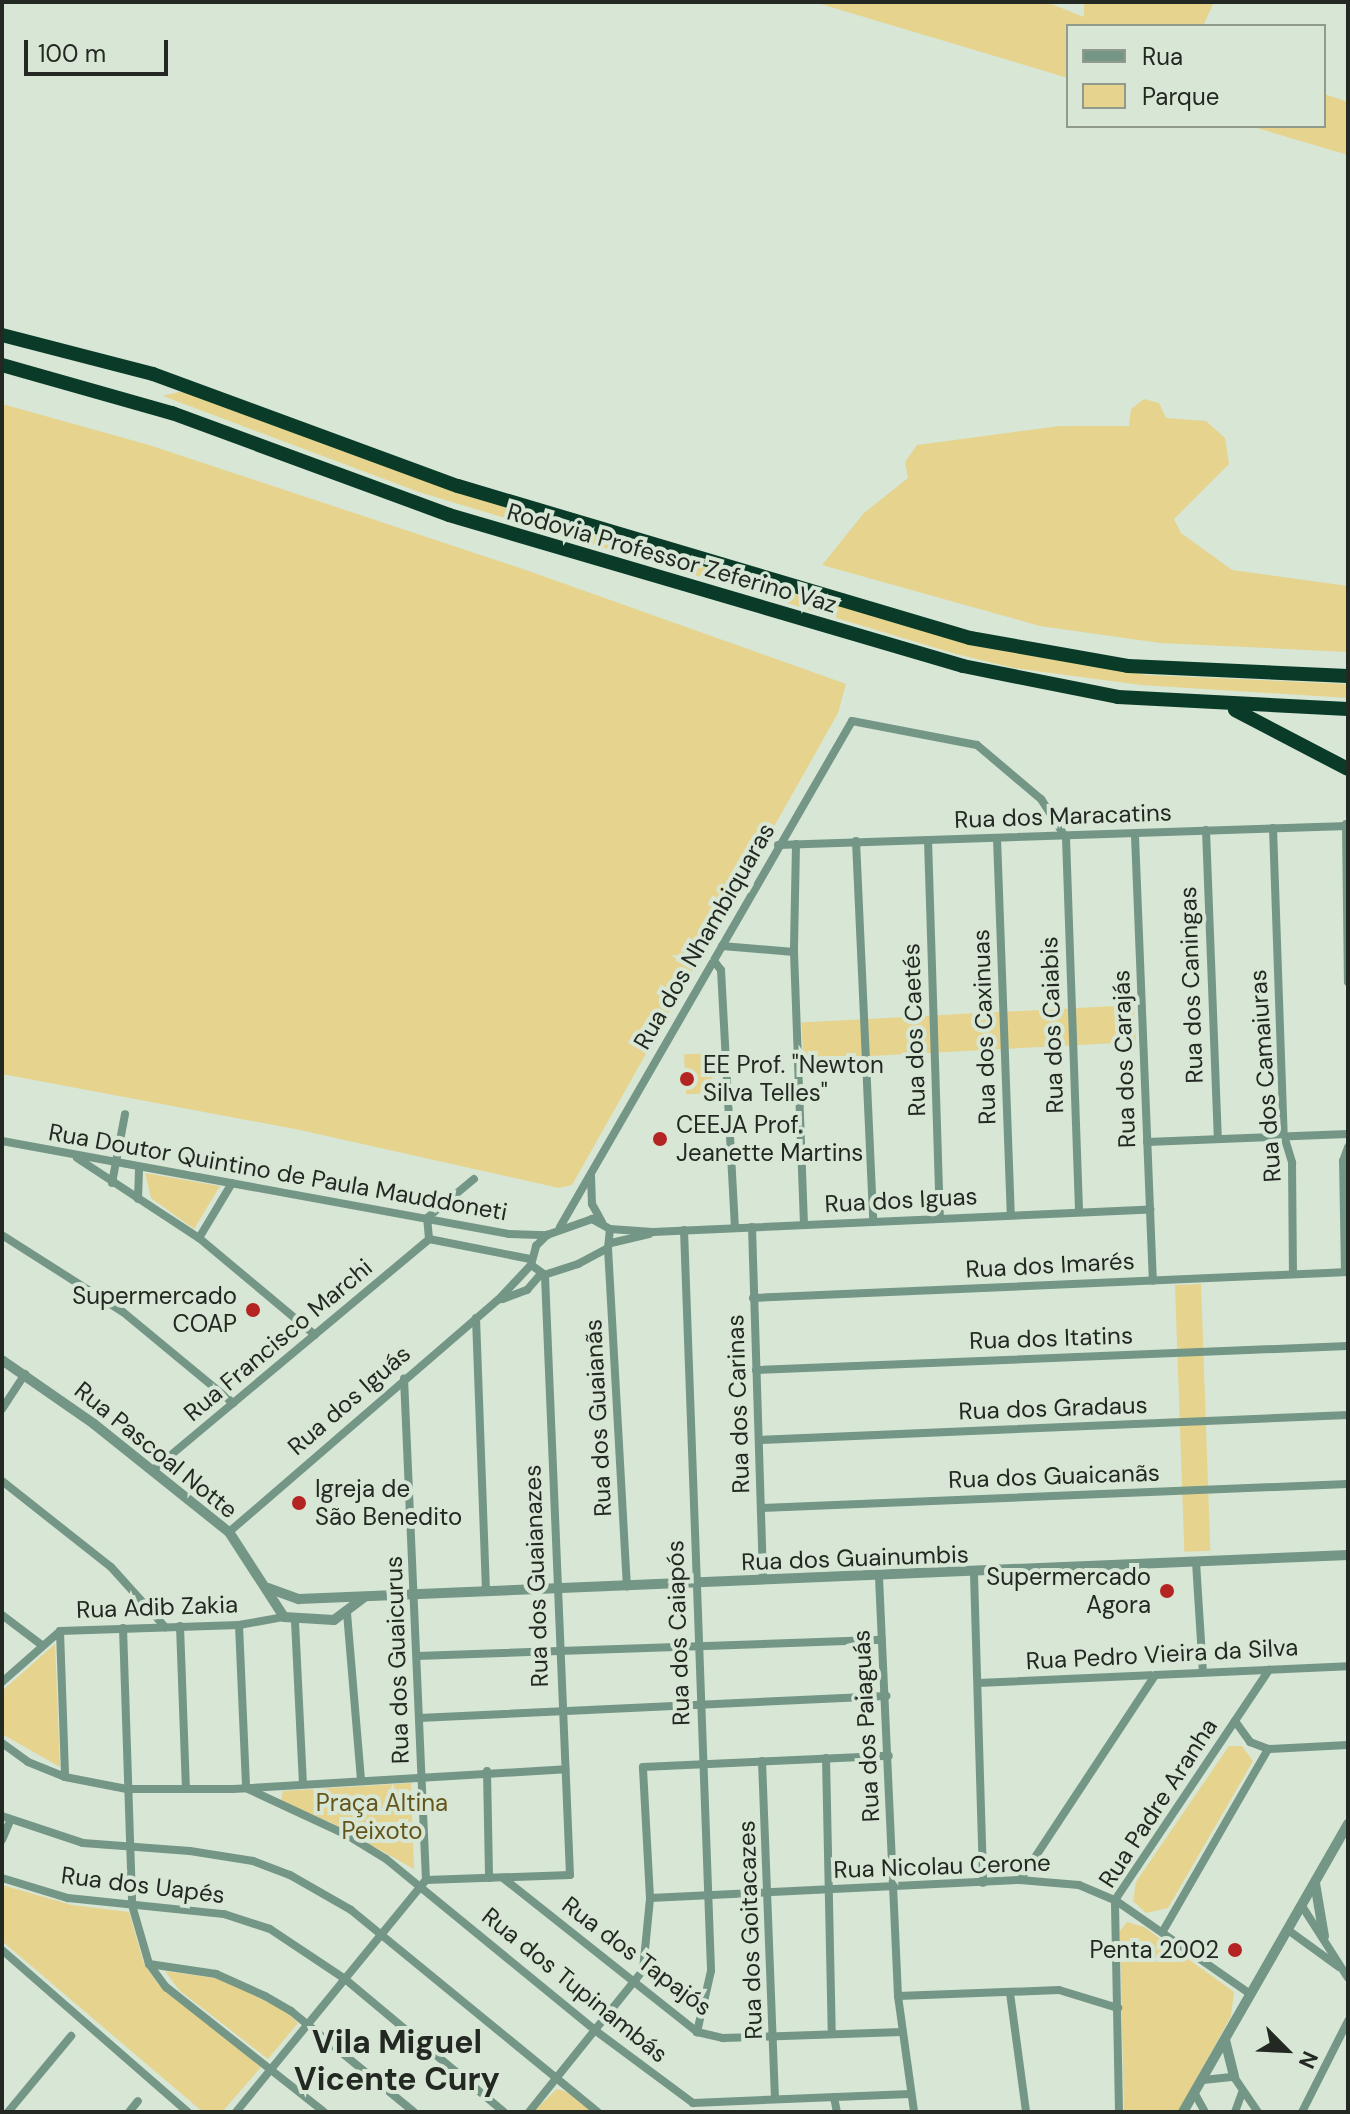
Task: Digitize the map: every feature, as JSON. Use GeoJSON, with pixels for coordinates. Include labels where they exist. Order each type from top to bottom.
{"type":"FeatureCollection","features":[{"type":"Feature","properties":{"kind":"highway","name":"Rodovia Professor Zeferino Vaz"},"geometry":{"type":"LineString","coordinates":[[2,335],[127,366],[458,486],[970,638],[1128,666],[1348,676]]}},
{"type":"Feature","properties":{"kind":"highway","name":"Rodovia Professor Zeferino Vaz"},"geometry":{"type":"LineString","coordinates":[[2,365],[172,413],[449,515],[963,666],[1056,688],[1221,704],[1348,709]]}},
{"type":"Feature","properties":{"kind":"highway"},"geometry":{"type":"LineString","coordinates":[[1221,704],[1256,717],[1348,769]]}},
{"type":"Feature","properties":{"kind":"street","name":"Rua dos Nhambiquaras"},"geometry":{"type":"LineString","coordinates":[[560,1227],[852,721],[977,745],[1041,799],[1066,838]]}},
{"type":"Feature","properties":{"kind":"street","name":"Rua dos Maracatins"},"geometry":{"type":"LineString","coordinates":[[778,845],[1135,836],[1346,825]]}},
{"type":"Feature","properties":{"kind":"street"},"geometry":{"type":"LineString","coordinates":[[1346,825],[1348,982]]}},
{"type":"Feature","properties":{"kind":"street","name":"Rua dos Camaiuras"},"geometry":{"type":"LineString","coordinates":[[1273,828],[1284,1136],[1292,1163],[1293,1273]]}},
{"type":"Feature","properties":{"kind":"street","name":"Rua dos Caningas"},"geometry":{"type":"LineString","coordinates":[[1206,830],[1218,1139]]}},
{"type":"Feature","properties":{"kind":"street","name":"Rua dos Carajás"},"geometry":{"type":"LineString","coordinates":[[1135,836],[1153,1281]]}},
{"type":"Feature","properties":{"kind":"street","name":"Rua dos Caxinuas"},"geometry":{"type":"LineString","coordinates":[[997,838],[1011,1215]]}},
{"type":"Feature","properties":{"kind":"street","name":"Rua dos Caiabis"},"geometry":{"type":"LineString","coordinates":[[1066,838],[1079,1212]]}},
{"type":"Feature","properties":{"kind":"street","name":"Rua dos Caetés"},"geometry":{"type":"LineString","coordinates":[[928,840],[940,1218]]}},
{"type":"Feature","properties":{"kind":"street"},"geometry":{"type":"LineString","coordinates":[[856,841],[873,1222]]}},
{"type":"Feature","properties":{"kind":"street"},"geometry":{"type":"LineString","coordinates":[[796,844],[794,952],[804,1225]]}},
{"type":"Feature","properties":{"kind":"street"},"geometry":{"type":"LineString","coordinates":[[722,946],[794,952]]}},
{"type":"Feature","properties":{"kind":"street"},"geometry":{"type":"LineString","coordinates":[[714,961],[721,970],[735,1228]]}},
{"type":"Feature","properties":{"kind":"street"},"geometry":{"type":"LineString","coordinates":[[112,1183],[125,1114]]}},
{"type":"Feature","properties":{"kind":"street"},"geometry":{"type":"LineString","coordinates":[[1147,1142],[1348,1134]]}},
{"type":"Feature","properties":{"kind":"street","name":"Rua Doutor Quintino de Paula Mauddoneti"},"geometry":{"type":"LineString","coordinates":[[2,1141],[509,1234],[547,1235]]}},
{"type":"Feature","properties":{"kind":"street"},"geometry":{"type":"LineString","coordinates":[[1347,1272],[1343,1161],[1348,1147]]}},
{"type":"Feature","properties":{"kind":"street"},"geometry":{"type":"LineString","coordinates":[[73,1155],[199,1238],[315,1335]]}},
{"type":"Feature","properties":{"kind":"street"},"geometry":{"type":"LineString","coordinates":[[138,1199],[139,1167]]}},
{"type":"Feature","properties":{"kind":"street"},"geometry":{"type":"LineString","coordinates":[[592,1172],[592,1204],[602,1222],[610,1229],[609,1246]]}},
{"type":"Feature","properties":{"kind":"street"},"geometry":{"type":"LineString","coordinates":[[474,1179],[427,1218],[429,1239],[530,1262],[543,1274]]}},
{"type":"Feature","properties":{"kind":"street"},"geometry":{"type":"LineString","coordinates":[[199,1238],[232,1183]]}},
{"type":"Feature","properties":{"kind":"street","name":"Rua dos Iguas"},"geometry":{"type":"LineString","coordinates":[[610,1229],[653,1232],[1150,1209]]}},
{"type":"Feature","properties":{"kind":"street"},"geometry":{"type":"LineString","coordinates":[[530,1262],[547,1235],[560,1227],[592,1219],[602,1222]]}},
{"type":"Feature","properties":{"kind":"street","name":"Rua dos Carinas"},"geometry":{"type":"LineString","coordinates":[[752,1227],[763,1580]]}},
{"type":"Feature","properties":{"kind":"street","name":"Rua dos Caiapós"},"geometry":{"type":"LineString","coordinates":[[684,1230],[711,1971],[697,2032]]}},
{"type":"Feature","properties":{"kind":"street","name":"Rua dos Iguas"},"geometry":{"type":"LineString","coordinates":[[543,1274],[609,1246],[653,1232]]}},
{"type":"Feature","properties":{"kind":"street"},"geometry":{"type":"LineString","coordinates":[[2,1235],[123,1312],[233,1403]]}},
{"type":"Feature","properties":{"kind":"street","name":"Rua Francisco Marchi"},"geometry":{"type":"LineString","coordinates":[[153,1470],[429,1239]]}},
{"type":"Feature","properties":{"kind":"street","name":"Rua dos Guaianãs"},"geometry":{"type":"LineString","coordinates":[[609,1246],[627,1586]]}},
{"type":"Feature","properties":{"kind":"street","name":"Rua dos Iguás"},"geometry":{"type":"LineString","coordinates":[[229,1532],[498,1300],[530,1262]]}},
{"type":"Feature","properties":{"kind":"street","name":"Rua dos Imarés"},"geometry":{"type":"LineString","coordinates":[[753,1298],[1347,1272]]}},
{"type":"Feature","properties":{"kind":"street","name":"Rua dos Iguás"},"geometry":{"type":"LineString","coordinates":[[498,1300],[527,1290],[543,1274]]}},
{"type":"Feature","properties":{"kind":"street","name":"Rua dos Guaianazes"},"geometry":{"type":"LineString","coordinates":[[503,1877],[570,1875],[543,1274]]}},
{"type":"Feature","properties":{"kind":"street"},"geometry":{"type":"LineString","coordinates":[[476,1318],[486,1591]]}},
{"type":"Feature","properties":{"kind":"street","name":"Rua dos Itatins"},"geometry":{"type":"LineString","coordinates":[[756,1370],[1348,1346]]}},
{"type":"Feature","properties":{"kind":"street","name":"Rua Pascoal Notte"},"geometry":{"type":"LineString","coordinates":[[2,1360],[153,1470],[229,1532],[268,1588]]}},
{"type":"Feature","properties":{"kind":"street"},"geometry":{"type":"LineString","coordinates":[[2,1409],[25,1374]]}},
{"type":"Feature","properties":{"kind":"street","name":"Rua dos Guaicurus"},"geometry":{"type":"LineString","coordinates":[[404,1378],[424,1883]]}},
{"type":"Feature","properties":{"kind":"street","name":"Rua dos Gradaus"},"geometry":{"type":"LineString","coordinates":[[759,1440],[1348,1415]]}},
{"type":"Feature","properties":{"kind":"street"},"geometry":{"type":"LineString","coordinates":[[2,1481],[111,1567],[165,1627]]}},
{"type":"Feature","properties":{"kind":"street","name":"Rua dos Guaicanãs"},"geometry":{"type":"LineString","coordinates":[[762,1508],[1348,1484]]}},
{"type":"Feature","properties":{"kind":"street","name":"Rua dos Guainumbis"},"geometry":{"type":"LineString","coordinates":[[268,1588],[299,1599],[974,1574],[1348,1555]]}},
{"type":"Feature","properties":{"kind":"street"},"geometry":{"type":"LineString","coordinates":[[1196,1562],[1203,1672]]}},
{"type":"Feature","properties":{"kind":"street"},"geometry":{"type":"LineString","coordinates":[[974,1574],[983,1883]]}},
{"type":"Feature","properties":{"kind":"street","name":"Rua dos Paiaguás"},"geometry":{"type":"LineString","coordinates":[[879,1577],[898,1996],[914,2112]]}},
{"type":"Feature","properties":{"kind":"street"},"geometry":{"type":"LineString","coordinates":[[268,1588],[290,1619],[295,1643],[303,1784]]}},
{"type":"Feature","properties":{"kind":"street"},"geometry":{"type":"LineString","coordinates":[[290,1619],[334,1620],[364,1597]]}},
{"type":"Feature","properties":{"kind":"street"},"geometry":{"type":"LineString","coordinates":[[347,1613],[361,1780]]}},
{"type":"Feature","properties":{"kind":"street"},"geometry":{"type":"LineString","coordinates":[[2,1615],[43,1646]]}},
{"type":"Feature","properties":{"kind":"street","name":"Rua Adib Zakia"},"geometry":{"type":"LineString","coordinates":[[2,1682],[60,1631],[239,1625],[290,1619]]}},
{"type":"Feature","properties":{"kind":"street"},"geometry":{"type":"LineString","coordinates":[[239,1625],[246,1788]]}},
{"type":"Feature","properties":{"kind":"street"},"geometry":{"type":"LineString","coordinates":[[180,1626],[186,1789]]}},
{"type":"Feature","properties":{"kind":"street"},"geometry":{"type":"LineString","coordinates":[[123,1628],[132,1905],[149,1964],[166,1987],[324,2112]]}},
{"type":"Feature","properties":{"kind":"street"},"geometry":{"type":"LineString","coordinates":[[60,1631],[65,1777]]}},
{"type":"Feature","properties":{"kind":"street"},"geometry":{"type":"LineString","coordinates":[[417,1656],[882,1640]]}},
{"type":"Feature","properties":{"kind":"street","name":"Rua Pedro Vieira da Silva"},"geometry":{"type":"LineString","coordinates":[[978,1683],[1348,1666]]}},
{"type":"Feature","properties":{"kind":"street","name":"Rua Padre Aranha"},"geometry":{"type":"LineString","coordinates":[[1119,2112],[1115,1900],[1269,1670]]}},
{"type":"Feature","properties":{"kind":"street"},"geometry":{"type":"LineString","coordinates":[[1020,1880],[1155,1675]]}},
{"type":"Feature","properties":{"kind":"street"},"geometry":{"type":"LineString","coordinates":[[419,1718],[886,1696]]}},
{"type":"Feature","properties":{"kind":"street"},"geometry":{"type":"LineString","coordinates":[[1235,1721],[1250,1742],[1268,1749],[1348,1745]]}},
{"type":"Feature","properties":{"kind":"street","name":"Rua dos Tupinambás"},"geometry":{"type":"LineString","coordinates":[[2,1743],[28,1762],[65,1777],[127,1789],[246,1788],[487,1771],[565,1769]]}},
{"type":"Feature","properties":{"kind":"street"},"geometry":{"type":"LineString","coordinates":[[1163,1931],[1268,1749]]}},
{"type":"Feature","properties":{"kind":"street"},"geometry":{"type":"LineString","coordinates":[[529,2112],[634,1983],[649,1952],[650,1898],[643,1767],[889,1756]]}},
{"type":"Feature","properties":{"kind":"street"},"geometry":{"type":"LineString","coordinates":[[826,1758],[832,2034]]}},
{"type":"Feature","properties":{"kind":"street","name":"Rua dos Goitacazes"},"geometry":{"type":"LineString","coordinates":[[762,1761],[775,2098]]}},
{"type":"Feature","properties":{"kind":"street"},"geometry":{"type":"LineString","coordinates":[[487,1771],[489,1878]]}},
{"type":"Feature","properties":{"kind":"street","name":"Rua dos Tupinambás"},"geometry":{"type":"LineString","coordinates":[[246,1788],[347,1835],[424,1883],[596,2031],[693,2103]]}},
{"type":"Feature","properties":{"kind":"street"},"geometry":{"type":"LineString","coordinates":[[2,1840],[6,1819],[83,1843],[253,1861],[323,1893],[381,1935],[598,2112]]}},
{"type":"Feature","properties":{"kind":"street"},"geometry":{"type":"LineString","coordinates":[[1183,2112],[1348,1824]]}},
{"type":"Feature","properties":{"kind":"street"},"geometry":{"type":"LineString","coordinates":[[236,2112],[424,1883],[503,1877]]}},
{"type":"Feature","properties":{"kind":"street","name":"Rua dos Tapajós"},"geometry":{"type":"LineString","coordinates":[[503,1877],[697,2032],[723,2038],[902,2032]]}},
{"type":"Feature","properties":{"kind":"street","name":"Rua dos Uapés"},"geometry":{"type":"LineString","coordinates":[[2,1878],[68,1898],[246,1920],[291,1940],[345,1979],[504,2112]]}},
{"type":"Feature","properties":{"kind":"street","name":"Rua Nicolau Cerone"},"geometry":{"type":"LineString","coordinates":[[650,1898],[1020,1880],[1079,1885],[1115,1900],[1249,1993]]}},
{"type":"Feature","properties":{"kind":"street"},"geometry":{"type":"LineString","coordinates":[[1315,1882],[1324,1936]]}},
{"type":"Feature","properties":{"kind":"street"},"geometry":{"type":"LineString","coordinates":[[1302,1906],[1346,1974]]}},
{"type":"Feature","properties":{"kind":"street"},"geometry":{"type":"LineString","coordinates":[[1288,1930],[1346,1974]]}},
{"type":"Feature","properties":{"kind":"street"},"geometry":{"type":"LineString","coordinates":[[2,1950],[188,2112]]}},
{"type":"Feature","properties":{"kind":"street"},"geometry":{"type":"LineString","coordinates":[[149,1964],[216,1974],[291,2011],[414,2112]]}},
{"type":"Feature","properties":{"kind":"street"},"geometry":{"type":"LineString","coordinates":[[898,1996],[1059,1990],[1118,2008]]}},
{"type":"Feature","properties":{"kind":"street"},"geometry":{"type":"LineString","coordinates":[[1010,1993],[1026,2112]]}},
{"type":"Feature","properties":{"kind":"street"},"geometry":{"type":"LineString","coordinates":[[1302,2112],[1344,2037],[1348,2021]]}},
{"type":"Feature","properties":{"kind":"street"},"geometry":{"type":"LineString","coordinates":[[8,2112],[71,2036]]}},
{"type":"Feature","properties":{"kind":"street"},"geometry":{"type":"LineString","coordinates":[[1225,2040],[1234,2077],[1242,2093],[1258,2112]]}},
{"type":"Feature","properties":{"kind":"street"},"geometry":{"type":"LineString","coordinates":[[1203,2080],[1234,2077]]}},
{"type":"Feature","properties":{"kind":"street"},"geometry":{"type":"LineString","coordinates":[[1235,2112],[1242,2093]]}},
{"type":"Feature","properties":{"kind":"street"},"geometry":{"type":"LineString","coordinates":[[686,2112],[693,2103],[910,2094]]}},
{"type":"Feature","properties":{"kind":"street"},"geometry":{"type":"LineString","coordinates":[[1195,2094],[1205,2112]]}},
{"type":"Feature","properties":{"kind":"street"},"geometry":{"type":"LineString","coordinates":[[834,2097],[837,2112]]}},
{"type":"Feature","properties":{"kind":"street"},"geometry":{"type":"LineString","coordinates":[[129,2112],[138,2101]]}},
{"type":"Feature","properties":{"kind":"green space"},"geometry":{"type":"Polygon","coordinates":[[[814,2],[1046,2],[1084,17],[1084,2],[1214,2],[1204,24],[1066,24],[1066,77],[814,2]]]}},
{"type":"Feature","properties":{"kind":"green space"},"geometry":{"type":"Polygon","coordinates":[[[1326,95],[1348,102],[1348,155],[1257,128],[1326,128],[1326,95]]]}},
{"type":"Feature","properties":{"kind":"green space"},"geometry":{"type":"Polygon","coordinates":[[[183,391],[429,482],[964,643],[1147,675],[1348,684],[1348,698],[1141,685],[1014,668],[956,654],[419,492],[163,396],[183,391]]]}},
{"type":"Feature","properties":{"kind":"green space"},"geometry":{"type":"Polygon","coordinates":[[[1144,399],[1159,403],[1166,418],[1206,421],[1225,438],[1229,464],[1174,519],[1181,533],[1232,570],[1348,586],[1348,652],[1160,643],[1040,626],[822,565],[864,513],[908,478],[905,462],[917,445],[1060,426],[1129,426],[1131,409],[1144,399]]]}},
{"type":"Feature","properties":{"kind":"green space"},"geometry":{"type":"Polygon","coordinates":[[[2,404],[149,445],[523,569],[846,684],[838,713],[572,1185],[559,1188],[300,1130],[2,1074],[2,404]]]}},
{"type":"Feature","properties":{"kind":"green space"},"geometry":{"type":"Polygon","coordinates":[[[1134,1005],[1136,1042],[803,1059],[801,1022],[1134,1005]]]}},
{"type":"Feature","properties":{"kind":"green space"},"geometry":{"type":"Polygon","coordinates":[[[711,1053],[713,1093],[686,1094],[684,1054],[711,1053]]]}},
{"type":"Feature","properties":{"kind":"green space"},"geometry":{"type":"Polygon","coordinates":[[[145,1173],[220,1186],[194,1229],[151,1198],[145,1173]]]}},
{"type":"Feature","properties":{"kind":"green space"},"geometry":{"type":"Polygon","coordinates":[[[1201,1284],[1210,1551],[1184,1552],[1175,1285],[1201,1284]]]}},
{"type":"Feature","properties":{"kind":"green space"},"geometry":{"type":"Polygon","coordinates":[[[55,1644],[60,1767],[2,1734],[2,1691],[55,1644]]]}},
{"type":"Feature","properties":{"kind":"green space"},"geometry":{"type":"Polygon","coordinates":[[[1229,1746],[1242,1746],[1253,1761],[1168,1908],[1146,1913],[1133,1901],[1136,1882],[1229,1746]]]}},
{"type":"Feature","properties":{"kind":"green space","name":"Praça Altina Peixoto"},"geometry":{"type":"Polygon","coordinates":[[[411,1783],[414,1869],[330,1822],[281,1802],[283,1791],[411,1783]]]}},
{"type":"Feature","properties":{"kind":"green space"},"geometry":{"type":"Polygon","coordinates":[[[2,1885],[72,1905],[129,1912],[144,1964],[158,1984],[261,2067],[222,2112],[203,2112],[2,1941],[2,1885]]]}},
{"type":"Feature","properties":{"kind":"green space"},"geometry":{"type":"Polygon","coordinates":[[[1127,1922],[1144,1927],[1234,1992],[1231,2016],[1178,2112],[1124,2112],[1120,1931],[1127,1922]]]}},
{"type":"Feature","properties":{"kind":"green space"},"geometry":{"type":"Polygon","coordinates":[[[165,1971],[221,1979],[285,2011],[298,2023],[268,2059],[179,1990],[165,1971]]]}},
{"type":"Feature","properties":{"kind":"green space"},"geometry":{"type":"Polygon","coordinates":[[[557,2089],[570,2093],[592,2112],[533,2112],[557,2089]]]}},
{"type":"Feature","properties":{"kind":"place","name":"EE Prof. \"Newton Silva Telles\""},"geometry":{"type":"Point","coordinates":[687,1079]}},
{"type":"Feature","properties":{"kind":"place","name":"CEEJA Prof. Jeanette Martins"},"geometry":{"type":"Point","coordinates":[660,1139]}},
{"type":"Feature","properties":{"kind":"place","name":"Supermercado COAP"},"geometry":{"type":"Point","coordinates":[253,1310]}},
{"type":"Feature","properties":{"kind":"place","name":"Igreja de São Benedito"},"geometry":{"type":"Point","coordinates":[299,1503]}},
{"type":"Feature","properties":{"kind":"place","name":"Supermercado Agora"},"geometry":{"type":"Point","coordinates":[1167,1591]}},
{"type":"Feature","properties":{"kind":"place","name":"Penta 2002"},"geometry":{"type":"Point","coordinates":[1235,1950]}},
{"type":"Feature","properties":{"kind":"district","name":"Vila Miguel Vicente Cury"},"geometry":{"type":"Point","coordinates":[397,2062]}}]}
